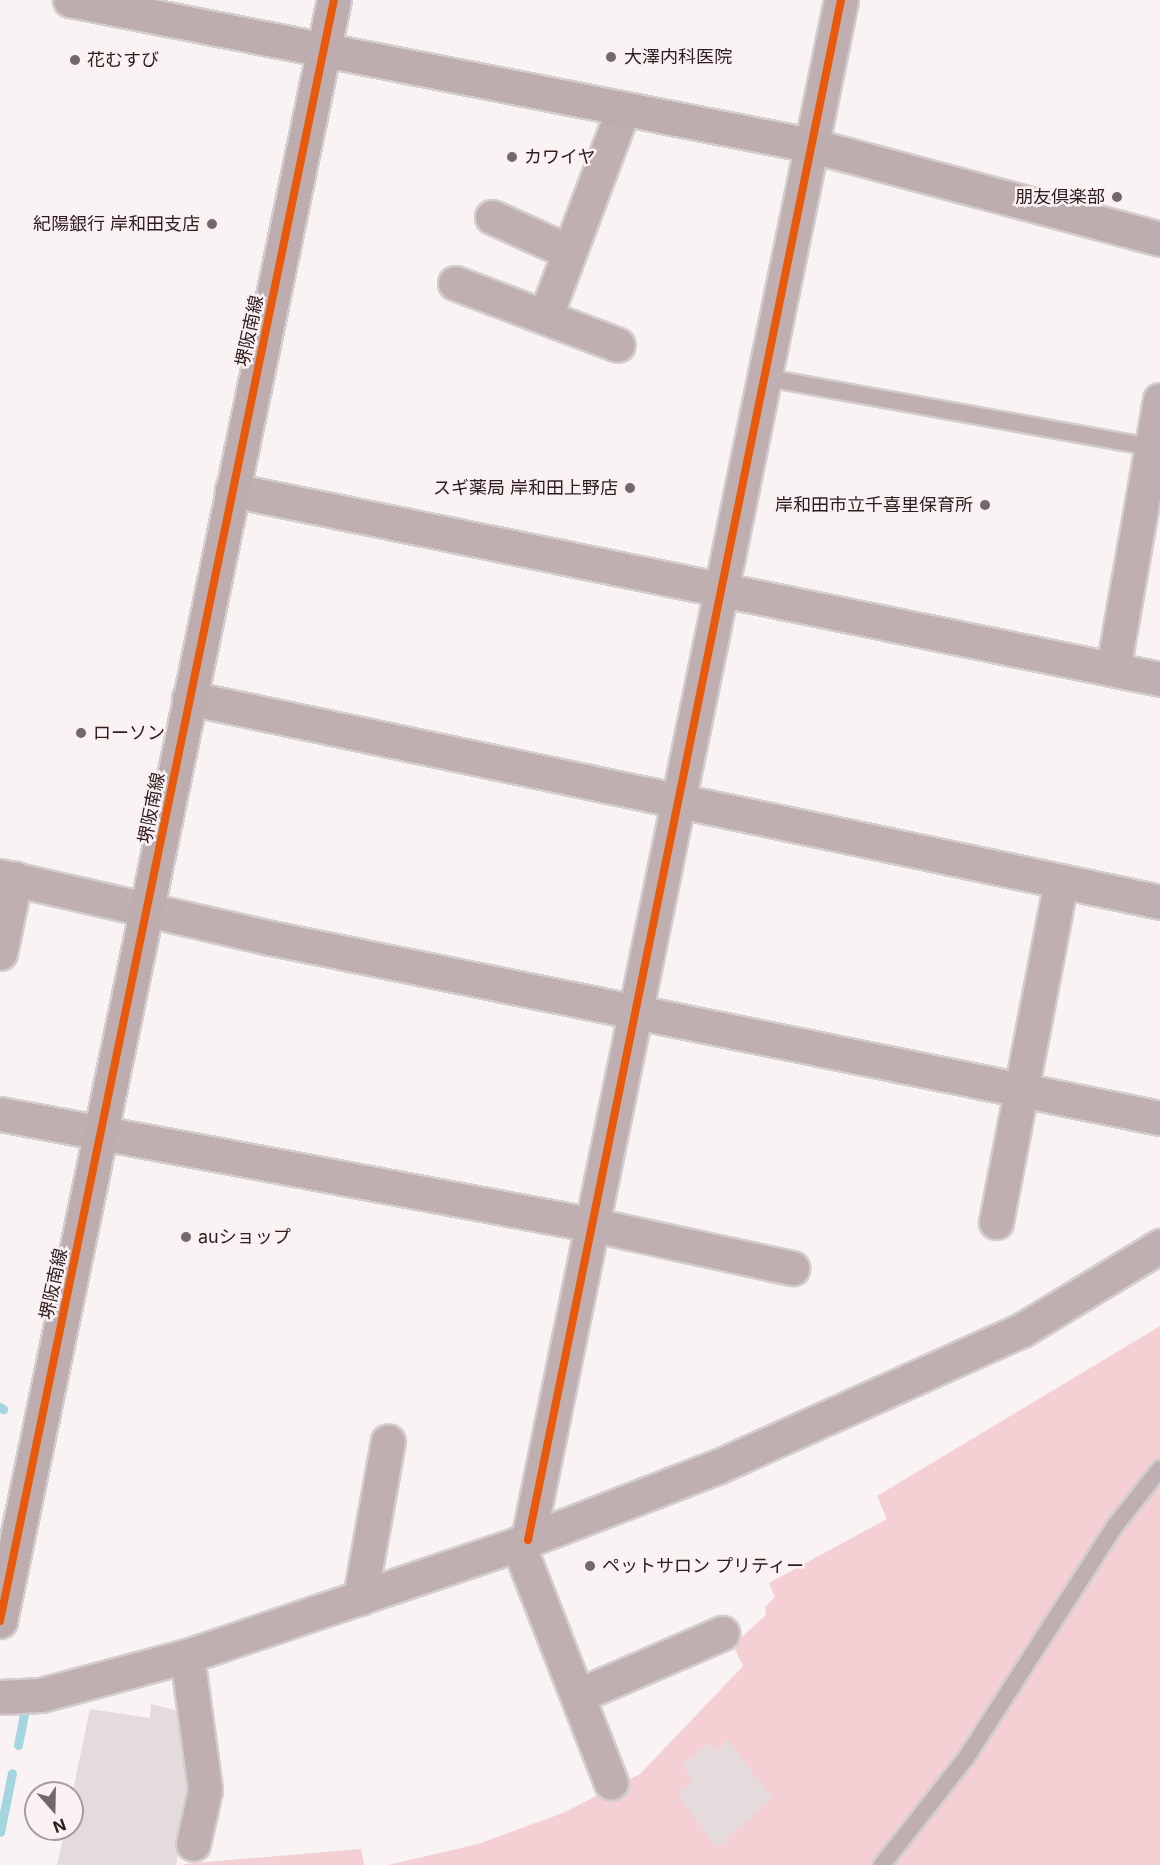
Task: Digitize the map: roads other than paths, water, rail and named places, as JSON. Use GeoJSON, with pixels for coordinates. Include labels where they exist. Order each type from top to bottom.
{"type":"FeatureCollection","features":[{"type":"Feature","properties":{"kind":"main road"},"geometry":{"type":"LineString","coordinates":[[70,0],[323,52],[810,145],[1160,239]]}},
{"type":"Feature","properties":{"kind":"main road","name":"堺阪南線"},"geometry":{"type":"LineString","coordinates":[[0,1621],[334,0]]}},
{"type":"Feature","properties":{"kind":"street"},"geometry":{"type":"LineString","coordinates":[[611,1782],[523,1542],[639,1012],[675,802],[718,585],[841,0]]}},
{"type":"Feature","properties":{"kind":"street"},"geometry":{"type":"LineString","coordinates":[[544,317],[623,109]]}},
{"type":"Feature","properties":{"kind":"street"},"geometry":{"type":"LineString","coordinates":[[492,217],[570,252]]}},
{"type":"Feature","properties":{"kind":"street"},"geometry":{"type":"LineString","coordinates":[[455,283],[618,345]]}},
{"type":"Feature","properties":{"kind":"street"},"geometry":{"type":"LineString","coordinates":[[1113,669],[1160,400]]}},
{"type":"Feature","properties":{"kind":"street"},"geometry":{"type":"LineString","coordinates":[[232,490],[718,585],[1160,679]]}},
{"type":"Feature","properties":{"kind":"street"},"geometry":{"type":"LineString","coordinates":[[189,698],[675,802],[1160,902]]}},
{"type":"Feature","properties":{"kind":"street"},"geometry":{"type":"LineString","coordinates":[[0,953],[7,877],[147,907],[239,932],[1160,1118]]}},
{"type":"Feature","properties":{"kind":"street"},"geometry":{"type":"LineString","coordinates":[[996,1222],[1019,1090],[1061,880]]}},
{"type":"Feature","properties":{"kind":"street"},"geometry":{"type":"LineString","coordinates":[[0,1114],[100,1135],[594,1226],[792,1268]]}},
{"type":"Feature","properties":{"kind":"street"},"geometry":{"type":"LineString","coordinates":[[0,1698],[41,1695],[187,1656],[523,1542],[860,1407],[1022,1329],[1160,1246]]}},
{"type":"Feature","properties":{"kind":"street"},"geometry":{"type":"LineString","coordinates":[[360,1598],[377,1455]]}},
{"type":"Feature","properties":{"kind":"street"},"geometry":{"type":"LineString","coordinates":[[579,1695],[722,1633]]}},
{"type":"Feature","properties":{"kind":"street"},"geometry":{"type":"LineString","coordinates":[[187,1656],[206,1790],[193,1844]]}},
{"type":"Feature","properties":{"kind":"lane"},"geometry":{"type":"LineString","coordinates":[[762,377],[1152,447]]}},
{"type":"Feature","properties":{"kind":"lane"},"geometry":{"type":"LineString","coordinates":[[882,1865],[966,1758],[1115,1526],[1160,1468]]}},
{"type":"Feature","properties":{"kind":"waterway"},"geometry":{"type":"LineString","coordinates":[[18,1745],[25,1710]]}},
{"type":"Feature","properties":{"kind":"waterway"},"geometry":{"type":"LineString","coordinates":[[0,1832],[12,1773]]}},
{"type":"Feature","properties":{"kind":"place","name":"大澤内科医院"},"geometry":{"type":"Point","coordinates":[611,57]}},
{"type":"Feature","properties":{"kind":"place","name":"花むすび"},"geometry":{"type":"Point","coordinates":[75,60]}},
{"type":"Feature","properties":{"kind":"place","name":"カワイヤ"},"geometry":{"type":"Point","coordinates":[512,157]}},
{"type":"Feature","properties":{"kind":"place","name":"朋友倶楽部"},"geometry":{"type":"Point","coordinates":[1117,197]}},
{"type":"Feature","properties":{"kind":"place","name":"紀陽銀行 岸和田支店"},"geometry":{"type":"Point","coordinates":[212,224]}},
{"type":"Feature","properties":{"kind":"place","name":"スギ薬局 岸和田上野店"},"geometry":{"type":"Point","coordinates":[630,488]}},
{"type":"Feature","properties":{"kind":"place","name":"岸和田市立千喜里保育所"},"geometry":{"type":"Point","coordinates":[985,505]}},
{"type":"Feature","properties":{"kind":"place","name":"ローソン"},"geometry":{"type":"Point","coordinates":[81,733]}},
{"type":"Feature","properties":{"kind":"place","name":"auショップ"},"geometry":{"type":"Point","coordinates":[186,1237]}},
{"type":"Feature","properties":{"kind":"place","name":"ペットサロン プリティー"},"geometry":{"type":"Point","coordinates":[590,1566]}}]}
